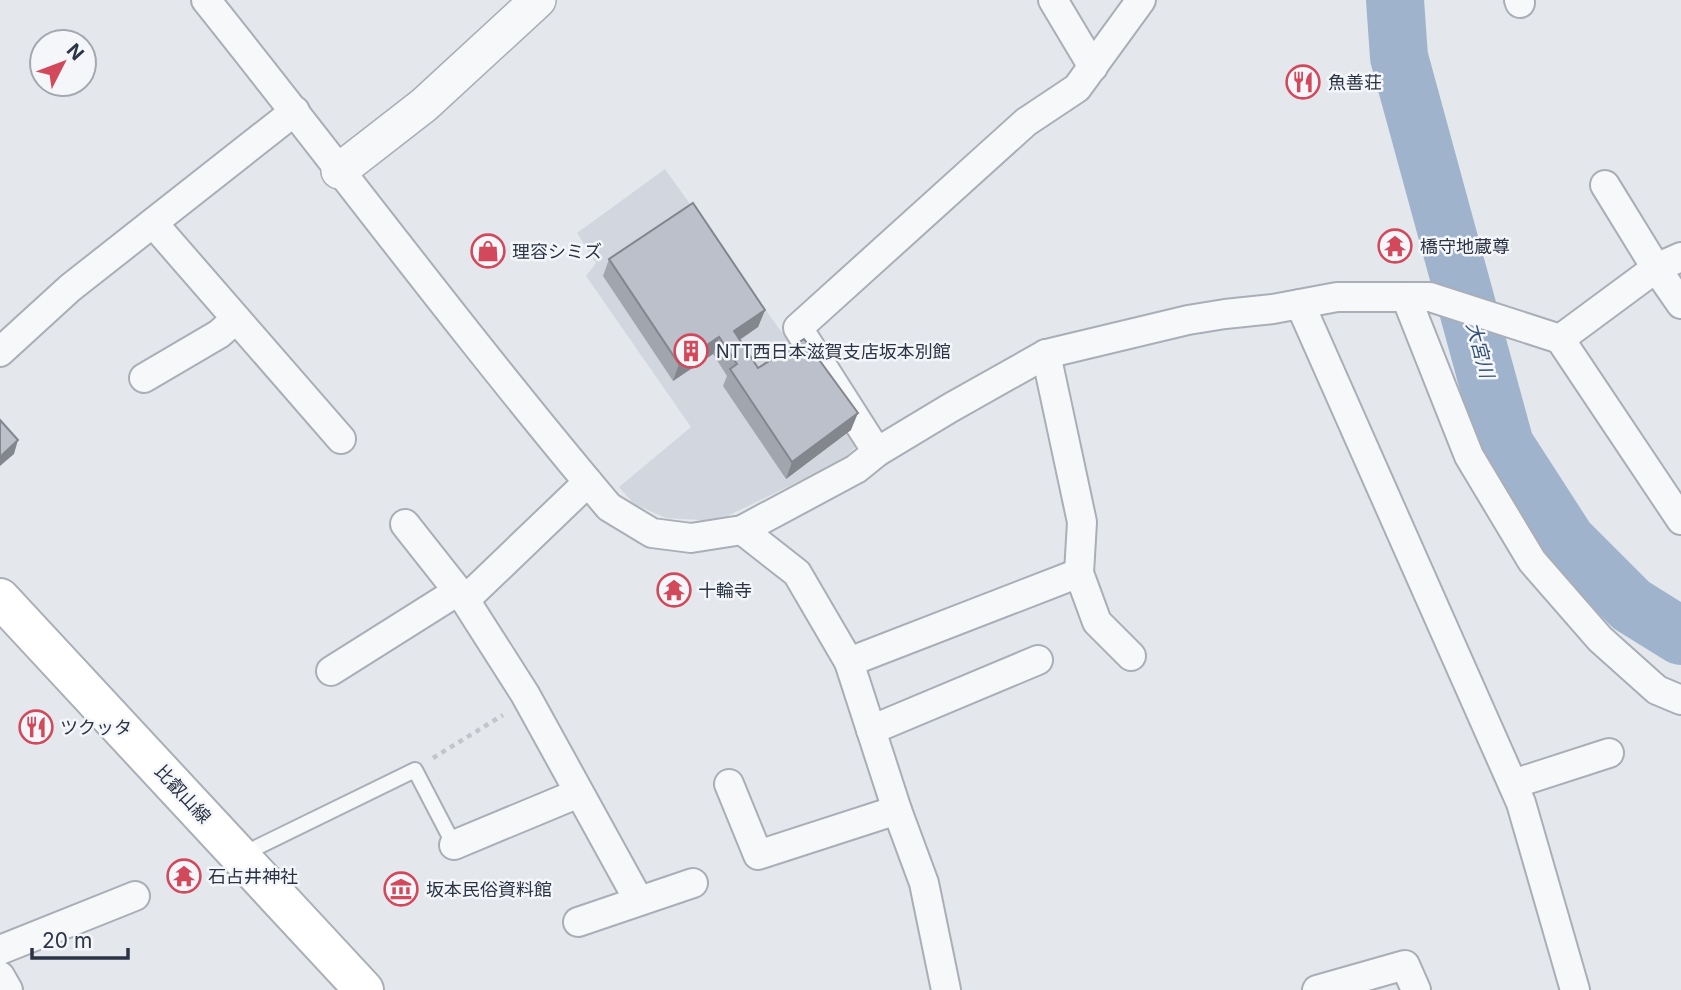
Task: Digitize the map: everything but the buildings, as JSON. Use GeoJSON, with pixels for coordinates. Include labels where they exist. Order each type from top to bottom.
{"type":"FeatureCollection","features":[{"type":"Feature","properties":{"kind":"main road","name":"比叡山線"},"geometry":{"type":"LineString","coordinates":[[0,598],[364,990]]}},
{"type":"Feature","properties":{"kind":"street"},"geometry":{"type":"LineString","coordinates":[[206,0],[588,482],[609,507],[652,533],[691,538],[742,530],[856,469],[877,452],[1046,354],[1188,320],[1337,297],[1418,297],[1560,339],[1681,520]]}},
{"type":"Feature","properties":{"kind":"street"},"geometry":{"type":"LineString","coordinates":[[339,171],[424,105],[538,0]]}},
{"type":"Feature","properties":{"kind":"street"},"geometry":{"type":"LineString","coordinates":[[1054,0],[1093,66]]}},
{"type":"Feature","properties":{"kind":"street"},"geometry":{"type":"LineString","coordinates":[[877,452],[798,328],[1026,122],[1077,88],[1140,0]]}},
{"type":"Feature","properties":{"kind":"street"},"geometry":{"type":"LineString","coordinates":[[0,352],[69,288],[295,111]]}},
{"type":"Feature","properties":{"kind":"street"},"geometry":{"type":"LineString","coordinates":[[1605,186],[1668,263],[1681,304]]}},
{"type":"Feature","properties":{"kind":"street"},"geometry":{"type":"LineString","coordinates":[[153,223],[341,439]]}},
{"type":"Feature","properties":{"kind":"street"},"geometry":{"type":"LineString","coordinates":[[1560,339],[1668,263]]}},
{"type":"Feature","properties":{"kind":"street"},"geometry":{"type":"LineString","coordinates":[[1418,297],[1469,456],[1532,561],[1600,639],[1657,690],[1681,700]]}},
{"type":"Feature","properties":{"kind":"street"},"geometry":{"type":"LineString","coordinates":[[1300,304],[1513,784],[1525,816],[1575,990]]}},
{"type":"Feature","properties":{"kind":"street"},"geometry":{"type":"LineString","coordinates":[[144,378],[219,334],[236,319]]}},
{"type":"Feature","properties":{"kind":"street"},"geometry":{"type":"LineString","coordinates":[[1046,354],[1082,522],[1079,573],[1097,622],[1130,656]]}},
{"type":"Feature","properties":{"kind":"street"},"geometry":{"type":"LineString","coordinates":[[331,671],[461,595],[588,482]]}},
{"type":"Feature","properties":{"kind":"street"},"geometry":{"type":"LineString","coordinates":[[405,524],[461,595],[528,700],[639,901]]}},
{"type":"Feature","properties":{"kind":"street"},"geometry":{"type":"LineString","coordinates":[[742,530],[797,573],[849,662],[897,810],[924,883],[946,990]]}},
{"type":"Feature","properties":{"kind":"street"},"geometry":{"type":"LineString","coordinates":[[849,662],[1079,573]]}},
{"type":"Feature","properties":{"kind":"street"},"geometry":{"type":"LineString","coordinates":[[871,730],[1038,660]]}},
{"type":"Feature","properties":{"kind":"street"},"geometry":{"type":"LineString","coordinates":[[1513,784],[1609,753]]}},
{"type":"Feature","properties":{"kind":"street"},"geometry":{"type":"LineString","coordinates":[[729,784],[758,855],[897,810]]}},
{"type":"Feature","properties":{"kind":"street"},"geometry":{"type":"LineString","coordinates":[[454,845],[579,793]]}},
{"type":"Feature","properties":{"kind":"street"},"geometry":{"type":"LineString","coordinates":[[578,922],[693,883]]}},
{"type":"Feature","properties":{"kind":"street"},"geometry":{"type":"LineString","coordinates":[[0,950],[135,896]]}},
{"type":"Feature","properties":{"kind":"street"},"geometry":{"type":"LineString","coordinates":[[1317,990],[1405,965],[1416,990]]}},
{"type":"Feature","properties":{"kind":"street"},"geometry":{"type":"LineString","coordinates":[[0,976],[8,990]]}},
{"type":"Feature","properties":{"kind":"lane"},"geometry":{"type":"LineString","coordinates":[[240,855],[415,770],[454,845]]}},
{"type":"Feature","properties":{"kind":"path"},"geometry":{"type":"LineString","coordinates":[[415,770],[528,700]]}},
{"type":"Feature","properties":{"kind":"shaded area"},"geometry":{"type":"Polygon","coordinates":[[[665,169],[860,442],[843,460],[717,521],[666,518],[634,504],[619,487],[691,427],[586,276],[596,263],[577,233],[665,169]]]}},
{"type":"Feature","properties":{"kind":"waterway","name":"大宮川"},"geometry":{"type":"LineString","coordinates":[[1395,0],[1399,57],[1505,445],[1567,541],[1631,605],[1681,636]]}},
{"type":"Feature","properties":{"kind":"place","name":"魚善荘"},"geometry":{"type":"Point","coordinates":[1303,82]}},
{"type":"Feature","properties":{"kind":"place","name":"橋守地蔵尊"},"geometry":{"type":"Point","coordinates":[1395,246]}},
{"type":"Feature","properties":{"kind":"place","name":"理容シミズ"},"geometry":{"type":"Point","coordinates":[488,251]}},
{"type":"Feature","properties":{"kind":"place","name":"NTT西日本滋賀支店坂本別館"},"geometry":{"type":"Point","coordinates":[691,351]}},
{"type":"Feature","properties":{"kind":"place","name":"十輪寺"},"geometry":{"type":"Point","coordinates":[674,590]}},
{"type":"Feature","properties":{"kind":"place","name":"ツクッタ"},"geometry":{"type":"Point","coordinates":[36,727]}},
{"type":"Feature","properties":{"kind":"place","name":"石占井神社"},"geometry":{"type":"Point","coordinates":[184,876]}},
{"type":"Feature","properties":{"kind":"place","name":"坂本民俗資料館"},"geometry":{"type":"Point","coordinates":[401,889]}}]}
